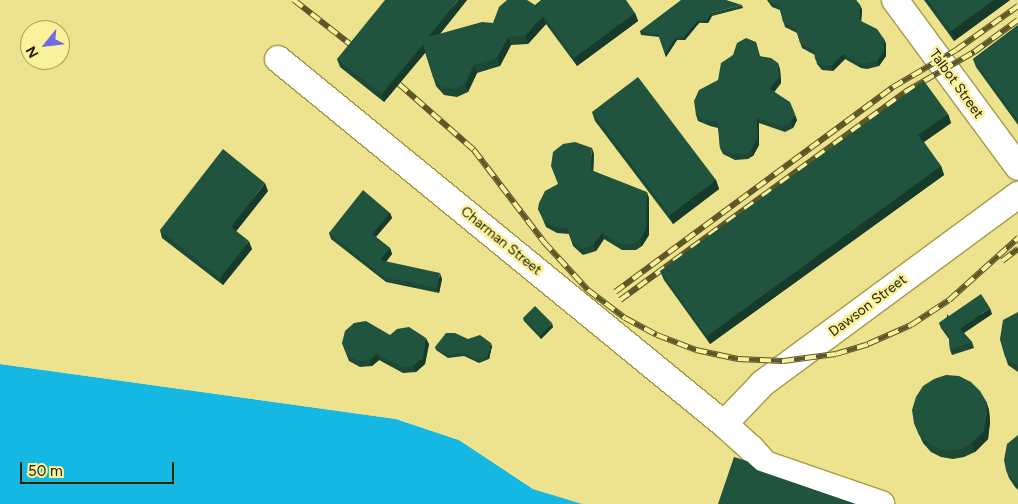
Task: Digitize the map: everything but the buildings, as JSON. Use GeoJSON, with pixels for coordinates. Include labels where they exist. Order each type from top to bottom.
{"type":"FeatureCollection","features":[{"type":"Feature","properties":{"kind":"street","name":"Talbot Street"},"geometry":{"type":"LineString","coordinates":[[895,0],[1018,167]]}},
{"type":"Feature","properties":{"kind":"street","name":"Charman Street"},"geometry":{"type":"LineString","coordinates":[[278,59],[724,424],[751,448],[765,464],[881,504]]}},
{"type":"Feature","properties":{"kind":"street","name":"Dawson Street"},"geometry":{"type":"LineString","coordinates":[[724,424],[763,383],[1018,195]]}},
{"type":"Feature","properties":{"kind":"water"},"geometry":{"type":"Polygon","coordinates":[[[0,364],[396,419],[459,440],[533,489],[582,504],[0,504],[0,364]]]}},
{"type":"Feature","properties":{"kind":"pier"},"geometry":{"type":"Polygon","coordinates":[[[0,361],[396,416],[460,438],[534,487],[582,501],[582,503],[533,489],[459,440],[396,419],[0,364],[0,361]]]}},
{"type":"Feature","properties":{"kind":"railway"},"geometry":{"type":"LineString","coordinates":[[294,0],[355,48]]}},
{"type":"Feature","properties":{"kind":"railway"},"geometry":{"type":"LineString","coordinates":[[615,292],[893,87],[956,50],[1018,6]]}},
{"type":"Feature","properties":{"kind":"railway"},"geometry":{"type":"LineString","coordinates":[[620,300],[905,92],[974,52],[1018,20]]}},
{"type":"Feature","properties":{"kind":"railway"},"geometry":{"type":"LineString","coordinates":[[399,84],[474,150],[544,242],[588,290],[625,318],[657,335],[696,350],[738,359],[783,361],[836,354],[868,344],[911,325],[949,300],[1018,238]]}},
{"type":"Feature","properties":{"kind":"railway"},"geometry":{"type":"LineString","coordinates":[[1002,261],[1018,249]]}}]}
